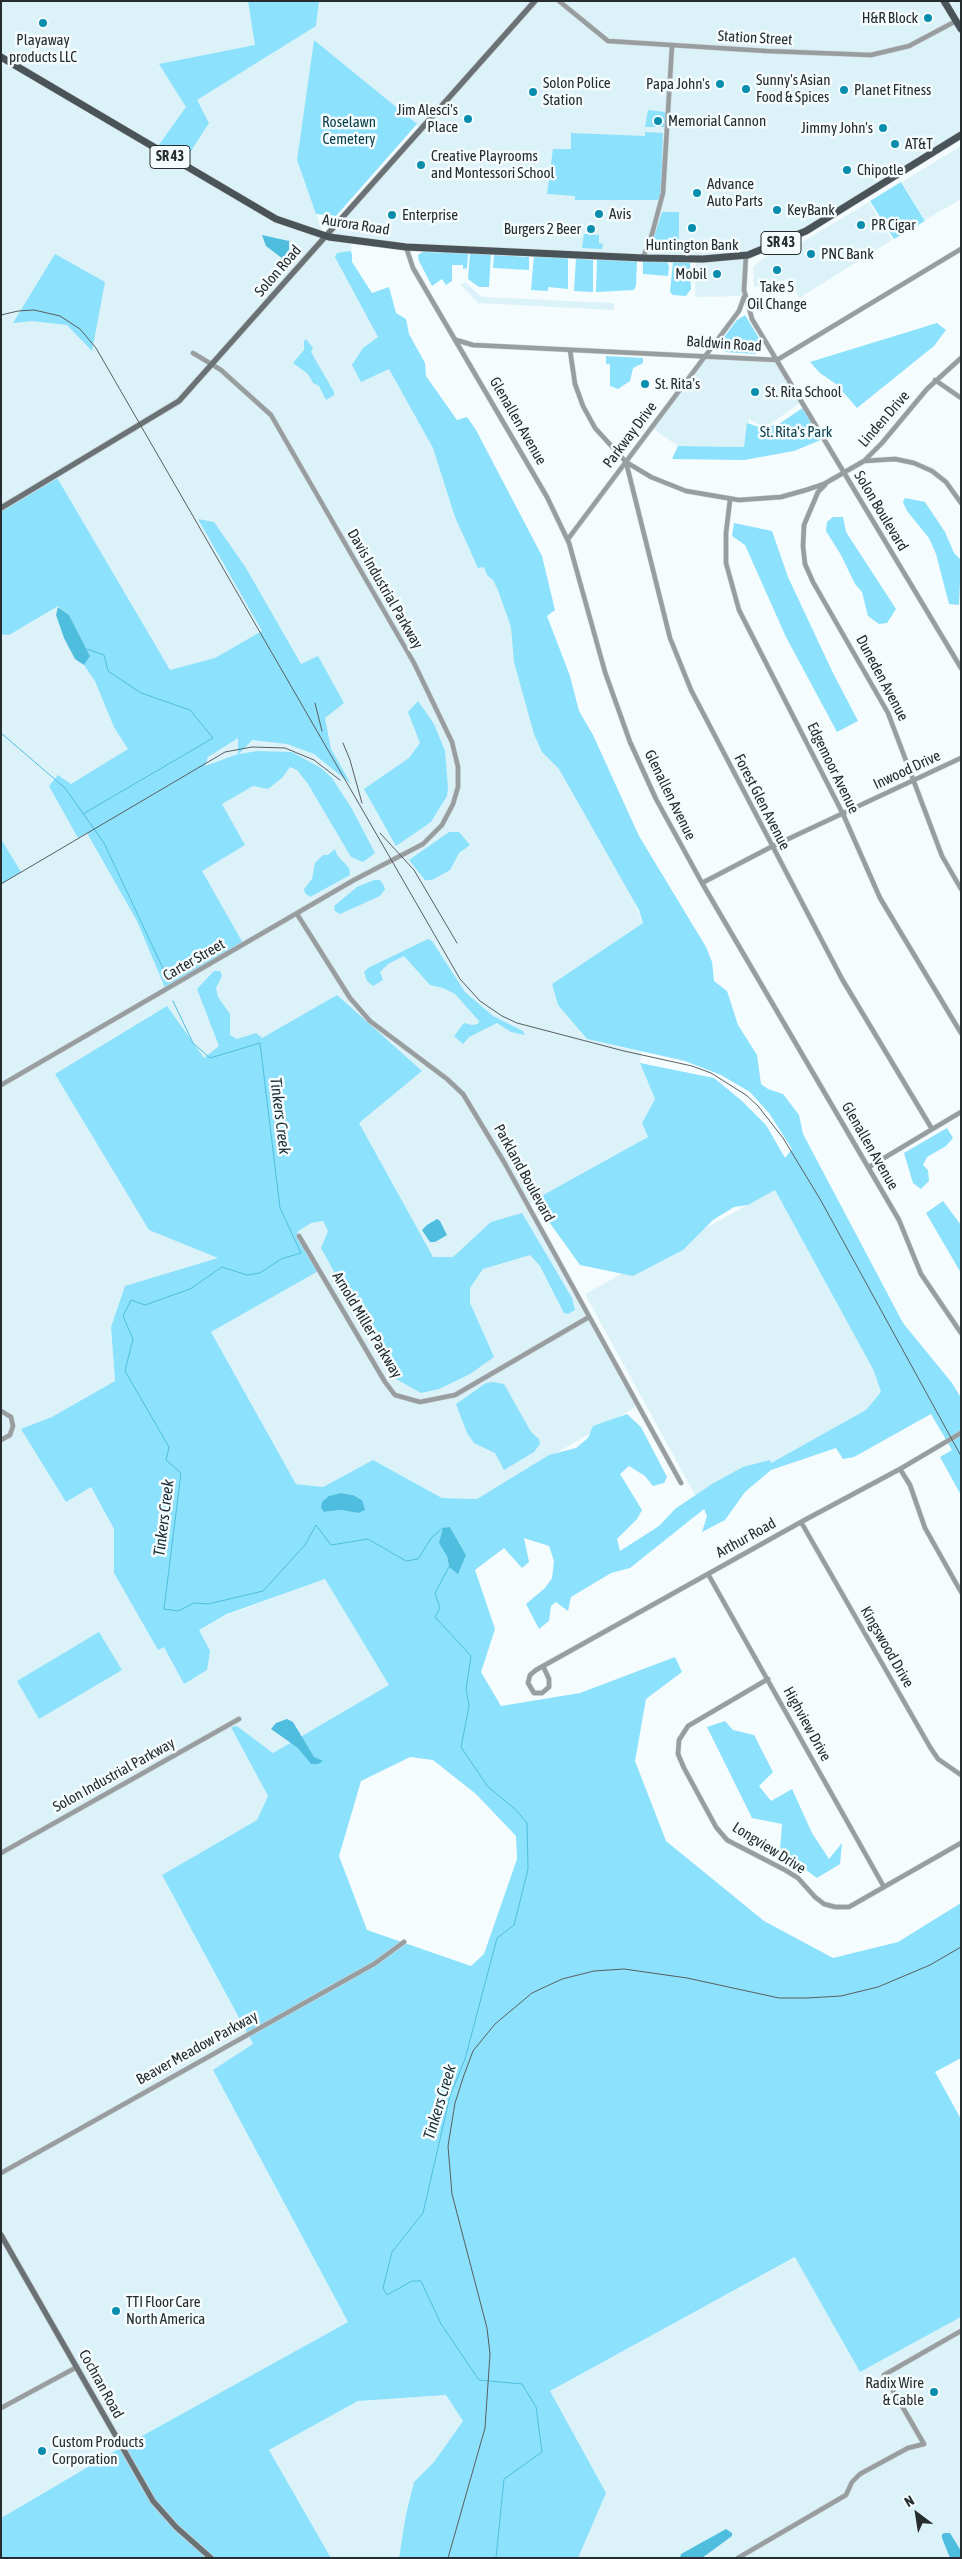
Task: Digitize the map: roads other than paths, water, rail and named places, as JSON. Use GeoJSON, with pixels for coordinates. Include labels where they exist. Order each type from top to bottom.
{"type":"FeatureCollection","features":[{"type":"Feature","properties":{"kind":"main road"},"geometry":{"type":"LineString","coordinates":[[944,1],[961,29]]}},
{"type":"Feature","properties":{"kind":"main road","name":"Aurora Road"},"geometry":{"type":"LineString","coordinates":[[1,57],[276,219],[325,236],[406,246],[643,258],[703,259],[746,255],[775,245],[806,230],[961,134]]}},
{"type":"Feature","properties":{"kind":"street","name":"Solon Road"},"geometry":{"type":"LineString","coordinates":[[1,508],[179,401],[213,365],[534,1]]}},
{"type":"Feature","properties":{"kind":"street","name":"Station Street"},"geometry":{"type":"LineString","coordinates":[[559,1],[608,41],[672,46],[872,55],[909,46],[956,21]]}},
{"type":"Feature","properties":{"kind":"street"},"geometry":{"type":"LineString","coordinates":[[643,258],[652,234],[663,192],[672,46]]}},
{"type":"Feature","properties":{"kind":"street","name":"Glenallen Avenue"},"geometry":{"type":"LineString","coordinates":[[406,246],[414,268],[547,496],[568,539],[605,672],[630,742],[660,807],[702,883],[899,1220],[921,1274],[961,1333]]}},
{"type":"Feature","properties":{"kind":"street","name":"Baldwin Road"},"geometry":{"type":"LineString","coordinates":[[456,340],[473,345],[777,360],[961,249]]}},
{"type":"Feature","properties":{"kind":"street","name":"Solon Boulevard"},"geometry":{"type":"LineString","coordinates":[[746,255],[745,296],[752,320],[961,668]]}},
{"type":"Feature","properties":{"kind":"street","name":"Parkway Drive"},"geometry":{"type":"LineString","coordinates":[[568,539],[739,311],[745,296]]}},
{"type":"Feature","properties":{"kind":"street","name":"Linden Drive"},"geometry":{"type":"LineString","coordinates":[[570,350],[575,384],[583,406],[595,428],[626,462],[651,477],[686,491],[730,500],[782,497],[827,482],[864,461],[935,380],[961,358]]}},
{"type":"Feature","properties":{"kind":"street","name":"Davis Industrial Parkway"},"geometry":{"type":"LineString","coordinates":[[193,353],[213,365],[271,415],[414,663],[452,742],[458,767],[458,787],[453,804],[442,825],[423,844],[398,857]]}},
{"type":"Feature","properties":{"kind":"street"},"geometry":{"type":"LineString","coordinates":[[935,380],[961,398]]}},
{"type":"Feature","properties":{"kind":"street"},"geometry":{"type":"LineString","coordinates":[[864,461],[895,460],[914,463],[932,471],[946,482],[961,503]]}},
{"type":"Feature","properties":{"kind":"street","name":"Forest Glen Avenue"},"geometry":{"type":"LineString","coordinates":[[626,462],[668,630],[690,690],[842,979],[932,1129]]}},
{"type":"Feature","properties":{"kind":"street","name":"Duneden Avenue"},"geometry":{"type":"LineString","coordinates":[[827,482],[818,492],[804,525],[803,546],[805,564],[813,582],[888,713],[915,780],[942,856],[961,889]]}},
{"type":"Feature","properties":{"kind":"street","name":"Edgemoor Avenue"},"geometry":{"type":"LineString","coordinates":[[730,500],[726,532],[726,563],[733,594],[739,610],[843,814],[880,898],[961,1033]]}},
{"type":"Feature","properties":{"kind":"street","name":"Inwood Drive"},"geometry":{"type":"LineString","coordinates":[[702,883],[771,847],[961,758]]}},
{"type":"Feature","properties":{"kind":"street","name":"Carter Street"},"geometry":{"type":"LineString","coordinates":[[1,1085],[398,857]]}},
{"type":"Feature","properties":{"kind":"street","name":"Parkland Boulevard"},"geometry":{"type":"LineString","coordinates":[[297,914],[350,998],[366,1017],[376,1027],[447,1079],[463,1094],[504,1162],[681,1483]]}},
{"type":"Feature","properties":{"kind":"street"},"geometry":{"type":"LineString","coordinates":[[869,1167],[961,1112]]}},
{"type":"Feature","properties":{"kind":"street","name":"Arnold Miller Parkway"},"geometry":{"type":"LineString","coordinates":[[299,1236],[385,1382],[395,1395],[420,1402],[455,1395],[589,1317]]}},
{"type":"Feature","properties":{"kind":"street"},"geometry":{"type":"LineString","coordinates":[[1,1411],[10,1417],[13,1426],[10,1435],[1,1440]]}},
{"type":"Feature","properties":{"kind":"street","name":"Arthur Road"},"geometry":{"type":"LineString","coordinates":[[543,1666],[549,1679],[549,1686],[542,1692],[534,1693],[529,1686],[530,1675],[543,1666],[900,1469],[961,1433]]}},
{"type":"Feature","properties":{"kind":"street"},"geometry":{"type":"LineString","coordinates":[[900,1469],[910,1485],[925,1528],[961,1592]]}},
{"type":"Feature","properties":{"kind":"street","name":"Kingswood Drive"},"geometry":{"type":"LineString","coordinates":[[801,1522],[930,1747],[938,1759],[961,1775]]}},
{"type":"Feature","properties":{"kind":"street","name":"Highview Drive"},"geometry":{"type":"LineString","coordinates":[[708,1574],[884,1887]]}},
{"type":"Feature","properties":{"kind":"street","name":"Longview Drive"},"geometry":{"type":"LineString","coordinates":[[768,1679],[688,1726],[679,1740],[678,1754],[696,1792],[716,1827],[727,1840],[798,1878],[824,1904],[849,1907],[961,1843]]}},
{"type":"Feature","properties":{"kind":"street","name":"Solon Industrial Parkway"},"geometry":{"type":"LineString","coordinates":[[1,1853],[239,1718]]}},
{"type":"Feature","properties":{"kind":"street","name":"Beaver Meadow Parkway"},"geometry":{"type":"LineString","coordinates":[[1,2173],[374,1964],[404,1942]]}},
{"type":"Feature","properties":{"kind":"street","name":"Cochran Road"},"geometry":{"type":"LineString","coordinates":[[1,2235],[153,2501],[176,2527],[211,2558]]}},
{"type":"Feature","properties":{"kind":"street"},"geometry":{"type":"LineString","coordinates":[[738,2558],[846,2495],[852,2482],[860,2474],[908,2448],[924,2444],[884,2375],[961,2331]]}},
{"type":"Feature","properties":{"kind":"street"},"geometry":{"type":"LineString","coordinates":[[1,2408],[77,2367]]}},
{"type":"Feature","properties":{"kind":"waterway","name":"Tinkers Creek"},"geometry":{"type":"LineString","coordinates":[[83,814],[213,738],[190,710],[141,693],[108,671],[104,655],[87,649]]}},
{"type":"Feature","properties":{"kind":"waterway","name":"Tinkers Creek"},"geometry":{"type":"LineString","coordinates":[[1,733],[65,788],[104,843],[168,979]]}},
{"type":"Feature","properties":{"kind":"waterway","name":"Tinkers Creek"},"geometry":{"type":"LineString","coordinates":[[173,1001],[193,1043],[210,1058],[260,1043],[280,1208],[301,1253],[281,1259],[260,1273],[247,1275],[222,1267],[190,1289],[145,1305],[131,1300],[123,1316],[133,1339],[125,1371],[169,1447],[166,1460],[181,1473],[164,1609],[178,1611],[194,1603],[208,1604],[263,1591],[305,1545],[316,1525],[331,1545],[368,1539],[406,1561],[418,1559],[432,1537],[443,1528]]}},
{"type":"Feature","properties":{"kind":"waterway","name":"Tinkers Creek"},"geometry":{"type":"LineString","coordinates":[[449,1567],[435,1593],[440,1608],[435,1617],[471,1656],[466,1689],[469,1706],[461,1747],[488,1787],[514,1808],[527,1823],[528,1869],[514,1925],[497,1938],[465,2059],[450,2096],[423,2213],[392,2252],[383,2288],[387,2295],[412,2281],[421,2281],[441,2324],[479,2380],[522,2384],[536,2407],[542,2452],[504,2479],[496,2558]]}},
{"type":"Feature","properties":{"kind":"railway"},"geometry":{"type":"LineString","coordinates":[[1,315],[34,310],[60,316],[80,329],[96,348],[460,979],[480,1001],[502,1016],[517,1023],[624,1051],[692,1066],[711,1073],[746,1095],[758,1106],[783,1138],[820,1199],[961,1456]]}},
{"type":"Feature","properties":{"kind":"railway"},"geometry":{"type":"LineString","coordinates":[[315,703],[322,731]]}},
{"type":"Feature","properties":{"kind":"railway"},"geometry":{"type":"LineString","coordinates":[[343,743],[350,760],[362,803]]}},
{"type":"Feature","properties":{"kind":"railway"},"geometry":{"type":"LineString","coordinates":[[1,884],[225,752],[252,747],[285,748],[314,760],[340,780]]}},
{"type":"Feature","properties":{"kind":"railway"},"geometry":{"type":"LineString","coordinates":[[380,833],[414,870],[457,943]]}},
{"type":"Feature","properties":{"kind":"railway"},"geometry":{"type":"LineString","coordinates":[[448,2558],[485,2428],[490,2354],[487,2328],[452,2194],[448,2146],[455,2103],[473,2051],[495,2024],[532,1993],[562,1979],[594,1971],[624,1969],[687,1978],[779,1998],[841,1996],[878,1987],[930,1965],[961,1947]]}},
{"type":"Feature","properties":{"kind":"place","name":"H&R Block"},"geometry":{"type":"Point","coordinates":[928,18]}},
{"type":"Feature","properties":{"kind":"place","name":"Playaway products LLC"},"geometry":{"type":"Point","coordinates":[43,23]}},
{"type":"Feature","properties":{"kind":"place","name":"Papa John's"},"geometry":{"type":"Point","coordinates":[720,84]}},
{"type":"Feature","properties":{"kind":"place","name":"Sunny's Asian Food & Spices"},"geometry":{"type":"Point","coordinates":[746,89]}},
{"type":"Feature","properties":{"kind":"place","name":"Planet Fitness"},"geometry":{"type":"Point","coordinates":[844,90]}},
{"type":"Feature","properties":{"kind":"place","name":"Solon Police Station"},"geometry":{"type":"Point","coordinates":[533,92]}},
{"type":"Feature","properties":{"kind":"place","name":"Jim Alesci's Place"},"geometry":{"type":"Point","coordinates":[468,119]}},
{"type":"Feature","properties":{"kind":"place","name":"Memorial Cannon"},"geometry":{"type":"Point","coordinates":[658,121]}},
{"type":"Feature","properties":{"kind":"place","name":"Jimmy John's"},"geometry":{"type":"Point","coordinates":[883,128]}},
{"type":"Feature","properties":{"kind":"place","name":"AT&T"},"geometry":{"type":"Point","coordinates":[895,144]}},
{"type":"Feature","properties":{"kind":"place","name":"Creative Playrooms and Montessori School"},"geometry":{"type":"Point","coordinates":[421,165]}},
{"type":"Feature","properties":{"kind":"place","name":"Chipotle"},"geometry":{"type":"Point","coordinates":[847,170]}},
{"type":"Feature","properties":{"kind":"place","name":"Advance Auto Parts"},"geometry":{"type":"Point","coordinates":[697,193]}},
{"type":"Feature","properties":{"kind":"place","name":"KeyBank"},"geometry":{"type":"Point","coordinates":[777,210]}},
{"type":"Feature","properties":{"kind":"place","name":"Avis"},"geometry":{"type":"Point","coordinates":[599,214]}},
{"type":"Feature","properties":{"kind":"place","name":"Enterprise"},"geometry":{"type":"Point","coordinates":[392,215]}},
{"type":"Feature","properties":{"kind":"place","name":"PR Cigar"},"geometry":{"type":"Point","coordinates":[861,225]}},
{"type":"Feature","properties":{"kind":"place","name":"Huntington Bank"},"geometry":{"type":"Point","coordinates":[692,228]}},
{"type":"Feature","properties":{"kind":"place","name":"Burgers 2 Beer"},"geometry":{"type":"Point","coordinates":[591,229]}},
{"type":"Feature","properties":{"kind":"place","name":"PNC Bank"},"geometry":{"type":"Point","coordinates":[811,254]}},
{"type":"Feature","properties":{"kind":"place","name":"Take 5 Oil Change"},"geometry":{"type":"Point","coordinates":[777,270]}},
{"type":"Feature","properties":{"kind":"place","name":"Mobil"},"geometry":{"type":"Point","coordinates":[717,274]}},
{"type":"Feature","properties":{"kind":"place","name":"St. Rita's"},"geometry":{"type":"Point","coordinates":[645,384]}},
{"type":"Feature","properties":{"kind":"place","name":"St. Rita School"},"geometry":{"type":"Point","coordinates":[755,392]}},
{"type":"Feature","properties":{"kind":"place","name":"TTI Floor Care North America"},"geometry":{"type":"Point","coordinates":[116,2311]}},
{"type":"Feature","properties":{"kind":"place","name":"Radix Wire & Cable"},"geometry":{"type":"Point","coordinates":[934,2392]}},
{"type":"Feature","properties":{"kind":"place","name":"Custom Products Corporation"},"geometry":{"type":"Point","coordinates":[42,2451]}},
{"type":"Feature","properties":{"kind":"park label","name":"Roselawn Cemetery"},"geometry":{"type":"Point","coordinates":[349,130]}},
{"type":"Feature","properties":{"kind":"park label","name":"St. Rita's Park"},"geometry":{"type":"Point","coordinates":[796,432]}}]}
